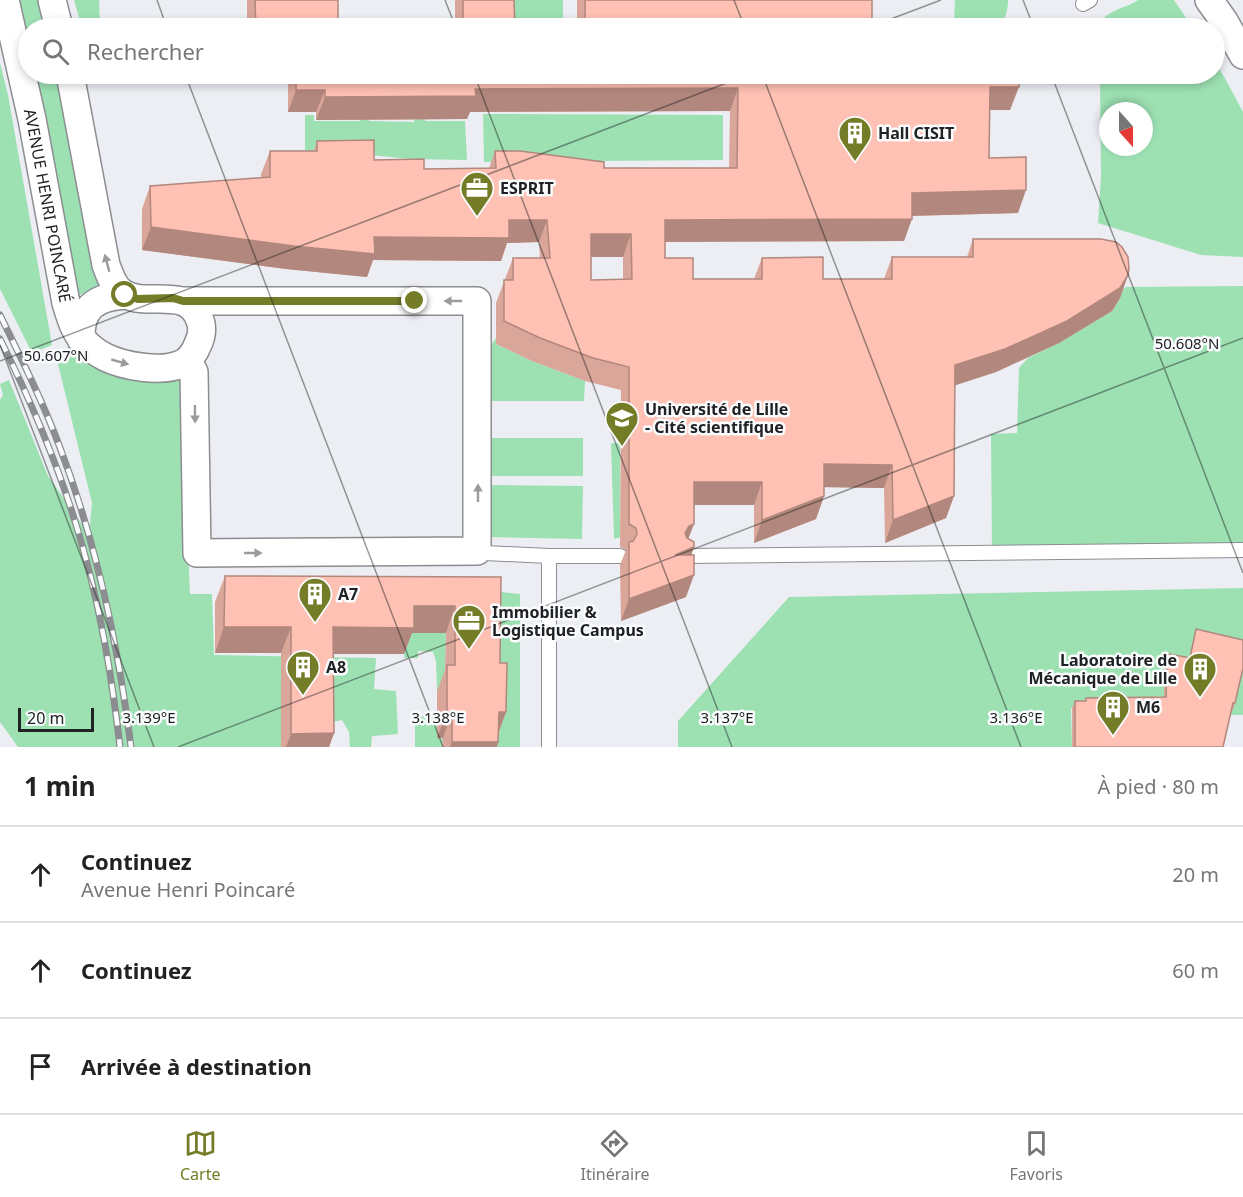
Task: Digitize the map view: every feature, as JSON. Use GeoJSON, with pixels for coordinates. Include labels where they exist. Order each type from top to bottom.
{"type":"FeatureCollection","features":[{"type":"Feature","properties":{"kind":"street","name":"AVENUE HENRI POINCARÉ"},"geometry":{"type":"LineString","coordinates":[[5,0],[18,57]]}},
{"type":"Feature","properties":{"kind":"street"},"geometry":{"type":"LineString","coordinates":[[52,0],[56,18]]}},
{"type":"Feature","properties":{"kind":"street"},"geometry":{"type":"LineString","coordinates":[[1209,0],[1222,18]]}},
{"type":"Feature","properties":{"kind":"street"},"geometry":{"type":"LineString","coordinates":[[1225,23],[1243,55]]}},
{"type":"Feature","properties":{"kind":"street","name":"AVENUE HENRI POINCARÉ"},"geometry":{"type":"LineString","coordinates":[[24,84],[66,303],[71,320],[81,339],[104,357],[122,363],[159,368],[180,365],[191,367],[194,372],[197,553],[477,551],[477,301],[183,301],[173,298],[138,299],[125,295],[102,300],[91,306],[84,314],[81,323],[81,339]]}},
{"type":"Feature","properties":{"kind":"street"},"geometry":{"type":"LineString","coordinates":[[72,84],[106,265],[116,288],[125,295]]}},
{"type":"Feature","properties":{"kind":"street"},"geometry":{"type":"LineString","coordinates":[[180,365],[187,361],[195,351],[202,327],[199,315],[183,301]]}},
{"type":"Feature","properties":{"kind":"lane"},"geometry":{"type":"LineString","coordinates":[[686,556],[1243,550]]}},
{"type":"Feature","properties":{"kind":"lane"},"geometry":{"type":"LineString","coordinates":[[484,553],[620,556]]}},
{"type":"Feature","properties":{"kind":"lane"},"geometry":{"type":"LineString","coordinates":[[549,556],[549,747]]}},
{"type":"Feature","properties":{"kind":"green space"},"geometry":{"type":"Polygon","coordinates":[[[16,0],[41,0],[46,18],[20,18],[16,0]]]}},
{"type":"Feature","properties":{"kind":"green space"},"geometry":{"type":"Polygon","coordinates":[[[74,0],[99,0],[100,18],[79,18],[74,0]]]}},
{"type":"Feature","properties":{"kind":"green space"},"geometry":{"type":"Polygon","coordinates":[[[511,0],[563,0],[563,18],[511,18],[511,0]]]}},
{"type":"Feature","properties":{"kind":"green space"},"geometry":{"type":"Polygon","coordinates":[[[955,0],[1008,0],[1004,18],[954,18],[955,0]]]}},
{"type":"Feature","properties":{"kind":"green space"},"geometry":{"type":"Polygon","coordinates":[[[1138,0],[1174,0],[1186,18],[1104,18],[1138,0]]]}},
{"type":"Feature","properties":{"kind":"green space"},"geometry":{"type":"Polygon","coordinates":[[[0,63],[8,95],[52,345],[32,353],[0,289],[0,63]]]}},
{"type":"Feature","properties":{"kind":"green space"},"geometry":{"type":"Polygon","coordinates":[[[1225,78],[1243,112],[1243,257],[1201,255],[1098,223],[1101,156],[1153,156],[1153,102],[1100,102],[1100,84],[1225,84],[1225,78]]]}},
{"type":"Feature","properties":{"kind":"green space"},"geometry":{"type":"Polygon","coordinates":[[[35,84],[61,84],[101,284],[76,297],[35,84]]]}},
{"type":"Feature","properties":{"kind":"green space"},"geometry":{"type":"Polygon","coordinates":[[[360,114],[369,114],[369,121],[414,122],[415,114],[425,114],[425,121],[465,121],[467,160],[305,153],[305,115],[314,115],[314,121],[360,121],[360,114]]]}},
{"type":"Feature","properties":{"kind":"green space"},"geometry":{"type":"Polygon","coordinates":[[[483,114],[723,115],[723,160],[484,162],[483,114]]]}},
{"type":"Feature","properties":{"kind":"green space"},"geometry":{"type":"Polygon","coordinates":[[[1243,286],[1243,550],[992,552],[991,434],[1017,433],[1019,368],[1028,358],[1059,343],[1112,311],[1120,298],[1121,291],[1126,287],[1243,286]]]}},
{"type":"Feature","properties":{"kind":"green space"},"geometry":{"type":"Polygon","coordinates":[[[496,338],[496,344],[532,361],[585,381],[584,401],[491,401],[491,345],[496,338]]]}},
{"type":"Feature","properties":{"kind":"green space"},"geometry":{"type":"Polygon","coordinates":[[[81,339],[180,365],[190,594],[212,594],[214,655],[376,658],[374,689],[396,691],[398,734],[372,736],[371,747],[350,747],[349,732],[342,720],[328,723],[281,747],[18,747],[0,722],[0,400],[3,395],[0,384],[9,380],[48,476],[89,534],[92,503],[56,356],[81,339]]]}},
{"type":"Feature","properties":{"kind":"green space"},"geometry":{"type":"Polygon","coordinates":[[[490,438],[583,438],[583,476],[490,476],[490,438]]]}},
{"type":"Feature","properties":{"kind":"green space"},"geometry":{"type":"Polygon","coordinates":[[[611,443],[620,443],[621,537],[614,539],[611,443]]]}},
{"type":"Feature","properties":{"kind":"green space"},"geometry":{"type":"Polygon","coordinates":[[[490,485],[583,486],[582,539],[489,537],[490,485]]]}},
{"type":"Feature","properties":{"kind":"green space"},"geometry":{"type":"Polygon","coordinates":[[[1243,588],[1243,647],[1164,675],[1166,707],[1071,708],[1072,747],[678,747],[678,721],[789,597],[1243,588]]]}},
{"type":"Feature","properties":{"kind":"green space"},"geometry":{"type":"Polygon","coordinates":[[[492,591],[520,594],[520,747],[489,747],[492,591]]]}},
{"type":"Feature","properties":{"kind":"green space"},"geometry":{"type":"Polygon","coordinates":[[[446,613],[445,691],[437,691],[436,661],[433,652],[418,651],[418,658],[404,658],[405,633],[446,613]]]}},
{"type":"Feature","properties":{"kind":"green space"},"geometry":{"type":"Polygon","coordinates":[[[1243,664],[1243,715],[1225,715],[1243,664]]]}},
{"type":"Feature","properties":{"kind":"green space"},"geometry":{"type":"Polygon","coordinates":[[[415,716],[437,717],[443,738],[442,747],[415,747],[415,716]]]}},
{"type":"Feature","properties":{"kind":"building"},"geometry":{"type":"Polygon","coordinates":[[[255,0],[338,0],[338,18],[256,18],[255,0]]]}},
{"type":"Feature","properties":{"kind":"building"},"geometry":{"type":"Polygon","coordinates":[[[463,0],[514,0],[515,18],[463,18],[463,0]]]}},
{"type":"Feature","properties":{"kind":"building"},"geometry":{"type":"Polygon","coordinates":[[[585,0],[872,0],[872,18],[585,18],[585,0]]]}},
{"type":"Feature","properties":{"kind":"building"},"geometry":{"type":"Polygon","coordinates":[[[296,84],[1019,84],[1019,87],[990,87],[989,158],[1026,157],[1026,190],[912,193],[912,219],[665,220],[665,258],[693,258],[693,279],[762,279],[762,258],[823,257],[823,279],[892,279],[892,257],[973,257],[973,239],[1101,239],[1116,242],[1122,247],[1128,257],[1128,275],[1120,288],[1067,321],[1005,349],[955,365],[954,496],[893,520],[892,465],[824,464],[824,496],[762,520],[762,482],[694,482],[694,524],[689,526],[685,533],[687,538],[694,542],[694,547],[675,555],[694,555],[694,575],[629,599],[629,542],[633,541],[637,534],[636,528],[629,524],[629,367],[593,358],[540,338],[504,321],[504,280],[513,280],[513,258],[550,258],[547,220],[509,220],[509,238],[374,237],[375,254],[151,227],[150,186],[270,177],[270,151],[317,151],[317,141],[374,140],[374,160],[424,159],[424,169],[496,168],[495,151],[520,151],[604,162],[604,168],[737,168],[738,88],[475,89],[476,96],[325,97],[325,90],[296,90],[296,84]],[[591,234],[591,280],[632,279],[631,234],[591,234]]]}},
{"type":"Feature","properties":{"kind":"building"},"geometry":{"type":"Polygon","coordinates":[[[225,576],[501,577],[500,663],[507,663],[506,712],[499,712],[498,742],[452,742],[452,712],[447,712],[447,665],[455,665],[455,606],[414,606],[414,628],[333,627],[334,733],[291,734],[291,627],[224,627],[225,576]]]}},
{"type":"Feature","properties":{"kind":"building"},"geometry":{"type":"Polygon","coordinates":[[[1196,629],[1243,640],[1243,668],[1223,747],[1075,747],[1075,701],[1086,701],[1086,698],[1166,697],[1169,654],[1190,658],[1196,629]]]}},
{"type":"Feature","properties":{"kind":"railway"},"geometry":{"type":"LineString","coordinates":[[0,315],[52,428],[84,518],[112,631],[131,747]]}},
{"type":"Feature","properties":{"kind":"railway"},"geometry":{"type":"LineString","coordinates":[[0,339],[50,449],[79,534],[103,632],[120,747]]}},
{"type":"Feature","properties":{"kind":"place","name":"Hall CISIT"},"geometry":{"type":"Point","coordinates":[855,162]}},
{"type":"Feature","properties":{"kind":"place","name":"ESPRIT"},"geometry":{"type":"Point","coordinates":[477,217]}},
{"type":"Feature","properties":{"kind":"place","name":"Université de Lille ‐ Cité scientifique"},"geometry":{"type":"Point","coordinates":[622,447]}},
{"type":"Feature","properties":{"kind":"place","name":"A7"},"geometry":{"type":"Point","coordinates":[315,623]}},
{"type":"Feature","properties":{"kind":"place","name":"Immobilier & Logistique Campus"},"geometry":{"type":"Point","coordinates":[469,650]}},
{"type":"Feature","properties":{"kind":"place","name":"A8"},"geometry":{"type":"Point","coordinates":[303,696]}},
{"type":"Feature","properties":{"kind":"place","name":"Laboratoire de Mécanique de Lille"},"geometry":{"type":"Point","coordinates":[1200,698]}},
{"type":"Feature","properties":{"kind":"place","name":"M6"},"geometry":{"type":"Point","coordinates":[1113,736]}},
{"type":"Feature","properties":{"kind":"route"},"geometry":{"type":"LineString","coordinates":[[125,295],[138,299],[173,298],[183,301],[415,301]]}}]}
